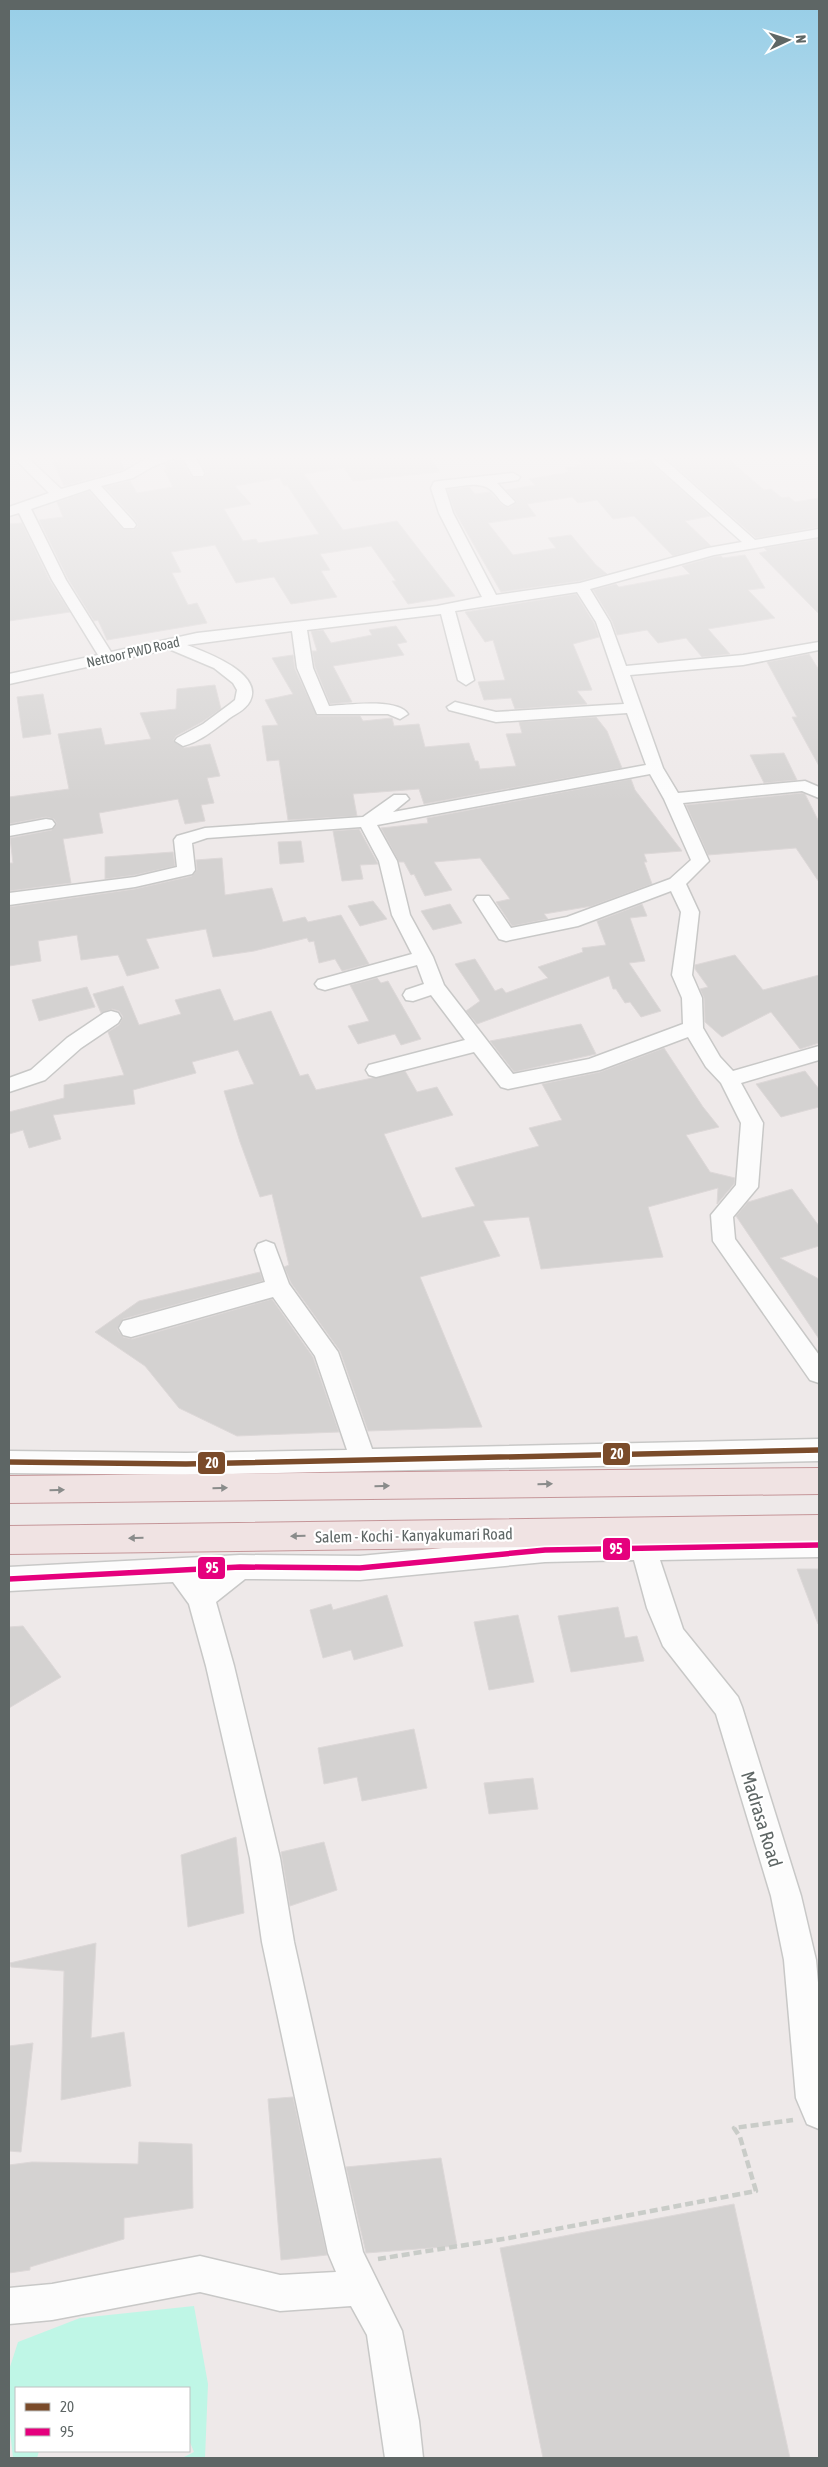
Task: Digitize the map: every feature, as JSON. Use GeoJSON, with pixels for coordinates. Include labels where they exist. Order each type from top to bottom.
{"type":"FeatureCollection","features":[{"type":"Feature","properties":{"kind":"highway"},"geometry":{"type":"LineString","coordinates":[[9,1490],[819,1481]]}},
{"type":"Feature","properties":{"kind":"highway","name":"Salem - Kochi - Kanyakumari Road"},"geometry":{"type":"LineString","coordinates":[[9,1540],[819,1529]]}},
{"type":"Feature","properties":{"kind":"street"},"geometry":{"type":"LineString","coordinates":[[55,571],[107,658]]}},
{"type":"Feature","properties":{"kind":"street"},"geometry":{"type":"LineString","coordinates":[[476,571],[491,600]]}},
{"type":"Feature","properties":{"kind":"street","name":"Nettoor PWD Road"},"geometry":{"type":"LineString","coordinates":[[10,674],[107,658],[197,638],[447,608],[581,588],[641,571]]}},
{"type":"Feature","properties":{"kind":"street"},"geometry":{"type":"LineString","coordinates":[[483,900],[506,935],[570,922],[676,883],[700,861],[673,799],[655,768],[603,622],[581,588]]}},
{"type":"Feature","properties":{"kind":"street"},"geometry":{"type":"LineString","coordinates":[[447,608],[466,680]]}},
{"type":"Feature","properties":{"kind":"street"},"geometry":{"type":"LineString","coordinates":[[298,625],[305,668],[323,711],[391,709],[400,714]]}},
{"type":"Feature","properties":{"kind":"street"},"geometry":{"type":"LineString","coordinates":[[171,644],[234,673],[243,684],[244,692],[242,700],[231,712],[208,729],[183,740]]}},
{"type":"Feature","properties":{"kind":"street"},"geometry":{"type":"LineString","coordinates":[[621,671],[743,660],[819,646]]}},
{"type":"Feature","properties":{"kind":"street"},"geometry":{"type":"LineString","coordinates":[[454,708],[496,717],[634,708]]}},
{"type":"Feature","properties":{"kind":"street"},"geometry":{"type":"LineString","coordinates":[[9,899],[135,882],[186,870],[183,840],[205,833],[354,821],[367,822],[655,768]]}},
{"type":"Feature","properties":{"kind":"street"},"geometry":{"type":"LineString","coordinates":[[673,799],[805,786],[819,793]]}},
{"type":"Feature","properties":{"kind":"street"},"geometry":{"type":"LineString","coordinates":[[367,822],[400,799]]}},
{"type":"Feature","properties":{"kind":"street"},"geometry":{"type":"LineString","coordinates":[[367,822],[388,861],[401,915],[424,957],[435,987],[508,1082],[593,1065],[693,1028]]}},
{"type":"Feature","properties":{"kind":"street"},"geometry":{"type":"LineString","coordinates":[[9,830],[46,824]]}},
{"type":"Feature","properties":{"kind":"street"},"geometry":{"type":"LineString","coordinates":[[676,883],[690,912],[682,975],[690,987],[693,1028],[714,1062],[729,1079],[752,1123],[747,1186],[722,1215],[724,1241],[819,1372]]}},
{"type":"Feature","properties":{"kind":"street"},"geometry":{"type":"LineString","coordinates":[[325,984],[424,957]]}},
{"type":"Feature","properties":{"kind":"street"},"geometry":{"type":"LineString","coordinates":[[413,995],[435,987]]}},
{"type":"Feature","properties":{"kind":"street"},"geometry":{"type":"LineString","coordinates":[[9,1085],[38,1075],[74,1043],[111,1018]]}},
{"type":"Feature","properties":{"kind":"street"},"geometry":{"type":"LineString","coordinates":[[376,1070],[478,1044]]}},
{"type":"Feature","properties":{"kind":"street"},"geometry":{"type":"LineString","coordinates":[[729,1079],[819,1053]]}},
{"type":"Feature","properties":{"kind":"street"},"geometry":{"type":"LineString","coordinates":[[266,1250],[278,1287],[326,1352],[363,1459]]}},
{"type":"Feature","properties":{"kind":"street"},"geometry":{"type":"LineString","coordinates":[[131,1328],[278,1287]]}},
{"type":"Feature","properties":{"kind":"street"},"geometry":{"type":"LineString","coordinates":[[9,1462],[186,1464],[819,1450]]}},
{"type":"Feature","properties":{"kind":"street"},"geometry":{"type":"LineString","coordinates":[[9,1579],[240,1567],[360,1568],[545,1550],[819,1545]]}},
{"type":"Feature","properties":{"kind":"street","name":"Madrasa Road"},"geometry":{"type":"LineString","coordinates":[[644,1549],[661,1608],[673,1637],[711,1688],[728,1707],[786,1896],[800,1960],[813,2098],[811,2116]]}},
{"type":"Feature","properties":{"kind":"street"},"geometry":{"type":"LineString","coordinates":[[201,1598],[240,1567]]}},
{"type":"Feature","properties":{"kind":"street"},"geometry":{"type":"LineString","coordinates":[[179,1570],[201,1598],[220,1666],[265,1858],[278,1942],[346,2252],[384,2331],[400,2421],[404,2458]]}},
{"type":"Feature","properties":{"kind":"street"},"geometry":{"type":"LineString","coordinates":[[9,2306],[52,2302],[200,2274],[280,2293],[356,2275]]}},
{"type":"Feature","properties":{"kind":"path"},"geometry":{"type":"LineString","coordinates":[[356,2275],[508,2238],[756,2191],[740,2137],[734,2128],[811,2116]]}},
{"type":"Feature","properties":{"kind":"shaded area"},"geometry":{"type":"Polygon","coordinates":[[[194,2306],[208,2384],[205,2458],[182,2458],[194,2452],[190,2442],[190,2387],[15,2387],[15,2452],[39,2452],[37,2458],[13,2458],[9,2421],[9,2370],[18,2342],[80,2318],[194,2306]]]}},
{"type":"Feature","properties":{"kind":"building"},"geometry":{"type":"Polygon","coordinates":[[[9,571],[45,571],[70,612],[9,621],[9,571]]]}},
{"type":"Feature","properties":{"kind":"building"},"geometry":{"type":"Polygon","coordinates":[[[64,571],[181,571],[172,573],[188,605],[197,603],[207,623],[107,640],[98,620],[94,621],[64,571]]]}},
{"type":"Feature","properties":{"kind":"building"},"geometry":{"type":"Polygon","coordinates":[[[229,571],[321,571],[337,597],[291,604],[274,577],[236,583],[229,571]]]}},
{"type":"Feature","properties":{"kind":"building"},"geometry":{"type":"Polygon","coordinates":[[[389,571],[436,571],[455,596],[408,604],[392,581],[396,581],[389,571]]]}},
{"type":"Feature","properties":{"kind":"building"},"geometry":{"type":"Polygon","coordinates":[[[489,571],[603,571],[607,574],[580,581],[501,592],[489,571]]]}},
{"type":"Feature","properties":{"kind":"building"},"geometry":{"type":"Polygon","coordinates":[[[687,571],[755,571],[765,588],[748,590],[775,618],[708,629],[730,654],[702,657],[686,638],[658,643],[647,630],[617,635],[612,621],[593,590],[616,584],[619,587],[690,574],[687,571]]]}},
{"type":"Feature","properties":{"kind":"building"},"geometry":{"type":"Polygon","coordinates":[[[777,571],[819,571],[819,614],[777,571]]]}},
{"type":"Feature","properties":{"kind":"building"},"geometry":{"type":"Polygon","coordinates":[[[576,594],[594,623],[599,637],[573,644],[592,690],[577,691],[587,704],[515,709],[511,698],[484,700],[478,682],[505,680],[493,640],[485,642],[465,612],[576,594]]]}},
{"type":"Feature","properties":{"kind":"building"},"geometry":{"type":"Polygon","coordinates":[[[396,626],[407,642],[397,644],[404,655],[333,666],[352,702],[330,704],[315,667],[312,651],[317,651],[311,631],[323,630],[331,643],[372,635],[369,630],[396,626]]]}},
{"type":"Feature","properties":{"kind":"building"},"geometry":{"type":"Polygon","coordinates":[[[809,654],[819,670],[819,766],[792,717],[797,717],[767,662],[809,654]]]}},
{"type":"Feature","properties":{"kind":"building"},"geometry":{"type":"Polygon","coordinates":[[[293,655],[295,669],[317,716],[360,716],[363,721],[392,718],[394,726],[419,724],[425,747],[469,743],[480,769],[516,766],[506,734],[522,733],[519,722],[596,717],[607,731],[622,768],[424,804],[419,789],[353,794],[357,816],[288,820],[279,760],[267,761],[262,726],[278,725],[265,700],[293,694],[272,658],[293,655]]]}},
{"type":"Feature","properties":{"kind":"building"},"geometry":{"type":"Polygon","coordinates":[[[215,685],[221,709],[176,736],[173,741],[184,748],[210,744],[220,776],[207,778],[214,803],[201,805],[205,821],[185,824],[178,799],[99,813],[103,833],[63,839],[71,883],[9,891],[9,863],[13,863],[10,838],[52,830],[57,824],[54,819],[46,817],[9,824],[9,797],[69,789],[58,734],[101,728],[105,745],[151,739],[140,713],[176,709],[177,689],[215,685]]]}},
{"type":"Feature","properties":{"kind":"building"},"geometry":{"type":"Polygon","coordinates":[[[43,694],[51,734],[23,738],[17,697],[43,694]]]}},
{"type":"Feature","properties":{"kind":"building"},"geometry":{"type":"Polygon","coordinates":[[[784,753],[797,780],[764,783],[750,755],[784,753]]]}},
{"type":"Feature","properties":{"kind":"building"},"geometry":{"type":"Polygon","coordinates":[[[631,779],[635,790],[682,851],[644,854],[647,862],[644,862],[652,884],[592,906],[544,914],[548,919],[512,926],[496,902],[510,899],[480,858],[434,862],[452,890],[425,896],[414,874],[411,875],[404,862],[399,862],[381,828],[428,823],[427,818],[631,779]]]}},
{"type":"Feature","properties":{"kind":"building"},"geometry":{"type":"Polygon","coordinates":[[[805,794],[819,822],[819,882],[796,848],[708,855],[686,805],[805,794]]]}},
{"type":"Feature","properties":{"kind":"building"},"geometry":{"type":"Polygon","coordinates":[[[359,829],[378,864],[360,865],[363,879],[342,881],[333,831],[359,829]]]}},
{"type":"Feature","properties":{"kind":"building"},"geometry":{"type":"Polygon","coordinates":[[[301,841],[304,862],[280,864],[278,842],[301,841]]]}},
{"type":"Feature","properties":{"kind":"building"},"geometry":{"type":"Polygon","coordinates":[[[173,852],[175,866],[135,875],[105,879],[105,857],[173,852]]]}},
{"type":"Feature","properties":{"kind":"building"},"geometry":{"type":"Polygon","coordinates":[[[222,858],[225,895],[272,888],[283,922],[305,917],[308,922],[341,915],[369,964],[342,971],[335,959],[319,963],[314,941],[309,942],[307,938],[254,951],[213,957],[206,929],[146,939],[159,968],[127,976],[118,955],[81,960],[77,935],[38,941],[41,961],[9,966],[9,907],[135,889],[192,876],[197,870],[196,860],[222,858]]]}},
{"type":"Feature","properties":{"kind":"building"},"geometry":{"type":"Polygon","coordinates":[[[373,901],[387,919],[360,926],[348,906],[373,901]]]}},
{"type":"Feature","properties":{"kind":"building"},"geometry":{"type":"Polygon","coordinates":[[[450,904],[462,923],[433,930],[421,911],[450,904]]]}},
{"type":"Feature","properties":{"kind":"building"},"geometry":{"type":"Polygon","coordinates":[[[642,904],[647,916],[630,918],[645,961],[629,963],[661,1011],[641,1017],[630,1002],[625,1003],[616,989],[613,989],[609,976],[477,1024],[466,1011],[480,1001],[455,964],[475,959],[495,991],[502,988],[506,993],[548,978],[538,967],[583,952],[582,948],[606,945],[597,921],[642,904]]]}},
{"type":"Feature","properties":{"kind":"building"},"geometry":{"type":"Polygon","coordinates":[[[735,955],[763,990],[819,975],[819,1043],[800,1049],[771,1012],[722,1037],[705,1022],[704,998],[700,989],[708,987],[695,969],[695,965],[735,955]]]}},
{"type":"Feature","properties":{"kind":"building"},"geometry":{"type":"Polygon","coordinates":[[[377,978],[381,983],[388,981],[421,1039],[401,1045],[395,1034],[358,1044],[348,1026],[369,1021],[350,985],[377,978]]]}},
{"type":"Feature","properties":{"kind":"building"},"geometry":{"type":"Polygon","coordinates":[[[123,986],[139,1025],[181,1014],[175,1000],[220,989],[234,1021],[271,1011],[300,1076],[308,1074],[316,1090],[405,1071],[417,1092],[437,1087],[453,1115],[384,1134],[422,1218],[475,1206],[455,1168],[539,1146],[529,1128],[562,1120],[542,1084],[600,1072],[664,1048],[703,1107],[719,1127],[686,1135],[710,1172],[735,1178],[734,1184],[717,1204],[718,1188],[648,1207],[663,1257],[541,1269],[529,1217],[483,1221],[500,1256],[420,1277],[482,1427],[368,1431],[340,1351],[291,1283],[284,1267],[289,1265],[272,1194],[260,1197],[240,1142],[224,1091],[254,1084],[238,1050],[192,1062],[196,1073],[133,1090],[135,1104],[53,1115],[61,1139],[29,1148],[23,1130],[9,1134],[9,1112],[64,1098],[64,1085],[124,1075],[108,1032],[119,1025],[123,1017],[119,1011],[112,1009],[101,1013],[93,994],[123,986]]]}},
{"type":"Feature","properties":{"kind":"building"},"geometry":{"type":"Polygon","coordinates":[[[87,987],[95,1007],[39,1021],[32,1000],[87,987]]]}},
{"type":"Feature","properties":{"kind":"building"},"geometry":{"type":"Polygon","coordinates":[[[581,1024],[596,1054],[514,1072],[490,1041],[581,1024]]]}},
{"type":"Feature","properties":{"kind":"building"},"geometry":{"type":"Polygon","coordinates":[[[805,1071],[819,1089],[819,1107],[781,1117],[756,1084],[805,1071]]]}},
{"type":"Feature","properties":{"kind":"building"},"geometry":{"type":"Polygon","coordinates":[[[792,1189],[819,1226],[819,1246],[780,1258],[819,1279],[819,1339],[736,1216],[748,1202],[792,1189]]]}},
{"type":"Feature","properties":{"kind":"building"},"geometry":{"type":"Polygon","coordinates":[[[260,1272],[263,1281],[123,1319],[117,1329],[123,1337],[132,1339],[272,1299],[313,1357],[339,1432],[237,1436],[179,1408],[145,1366],[95,1332],[139,1301],[260,1272]]]}},
{"type":"Feature","properties":{"kind":"building"},"geometry":{"type":"Polygon","coordinates":[[[797,1569],[819,1569],[818,1624],[797,1569]]]}},
{"type":"Feature","properties":{"kind":"building"},"geometry":{"type":"Polygon","coordinates":[[[387,1595],[403,1646],[354,1660],[351,1650],[323,1658],[310,1610],[331,1604],[333,1610],[387,1595]]]}},
{"type":"Feature","properties":{"kind":"building"},"geometry":{"type":"Polygon","coordinates":[[[618,1607],[625,1638],[637,1636],[644,1661],[571,1672],[558,1616],[618,1607]]]}},
{"type":"Feature","properties":{"kind":"building"},"geometry":{"type":"Polygon","coordinates":[[[518,1615],[534,1682],[489,1690],[474,1622],[518,1615]]]}},
{"type":"Feature","properties":{"kind":"building"},"geometry":{"type":"Polygon","coordinates":[[[23,1626],[61,1677],[9,1708],[9,1627],[23,1626]]]}},
{"type":"Feature","properties":{"kind":"building"},"geometry":{"type":"Polygon","coordinates":[[[414,1729],[427,1788],[362,1801],[357,1777],[324,1784],[318,1748],[414,1729]]]}},
{"type":"Feature","properties":{"kind":"building"},"geometry":{"type":"Polygon","coordinates":[[[533,1778],[538,1809],[489,1814],[484,1783],[533,1778]]]}},
{"type":"Feature","properties":{"kind":"building"},"geometry":{"type":"Polygon","coordinates":[[[236,1837],[244,1913],[188,1927],[181,1855],[236,1837]]]}},
{"type":"Feature","properties":{"kind":"building"},"geometry":{"type":"Polygon","coordinates":[[[324,1842],[337,1890],[290,1906],[281,1852],[324,1842]]]}},
{"type":"Feature","properties":{"kind":"building"},"geometry":{"type":"Polygon","coordinates":[[[96,1943],[91,2038],[124,2032],[131,2086],[61,2100],[64,1971],[11,1967],[10,1963],[96,1943]]]}},
{"type":"Feature","properties":{"kind":"building"},"geometry":{"type":"Polygon","coordinates":[[[33,2043],[21,2152],[9,2151],[9,2046],[33,2043]]]}},
{"type":"Feature","properties":{"kind":"building"},"geometry":{"type":"Polygon","coordinates":[[[293,2097],[327,2255],[281,2260],[268,2099],[293,2097]]]}},
{"type":"Feature","properties":{"kind":"building"},"geometry":{"type":"Polygon","coordinates":[[[139,2142],[192,2144],[193,2208],[124,2218],[124,2239],[30,2267],[30,2270],[9,2273],[9,2165],[32,2162],[138,2164],[139,2142]]]}},
{"type":"Feature","properties":{"kind":"building"},"geometry":{"type":"Polygon","coordinates":[[[441,2158],[457,2246],[366,2253],[346,2167],[441,2158]]]}},
{"type":"Feature","properties":{"kind":"building"},"geometry":{"type":"Polygon","coordinates":[[[734,2204],[790,2458],[543,2458],[500,2248],[734,2204]]]}},
{"type":"Feature","properties":{"kind":"transit line","name":"20"},"geometry":{"type":"LineString","coordinates":[[9,1462],[186,1464],[819,1450]]}},
{"type":"Feature","properties":{"kind":"transit line","name":"95"},"geometry":{"type":"LineString","coordinates":[[9,1579],[240,1567],[360,1568],[545,1550],[819,1545]]}}]}
